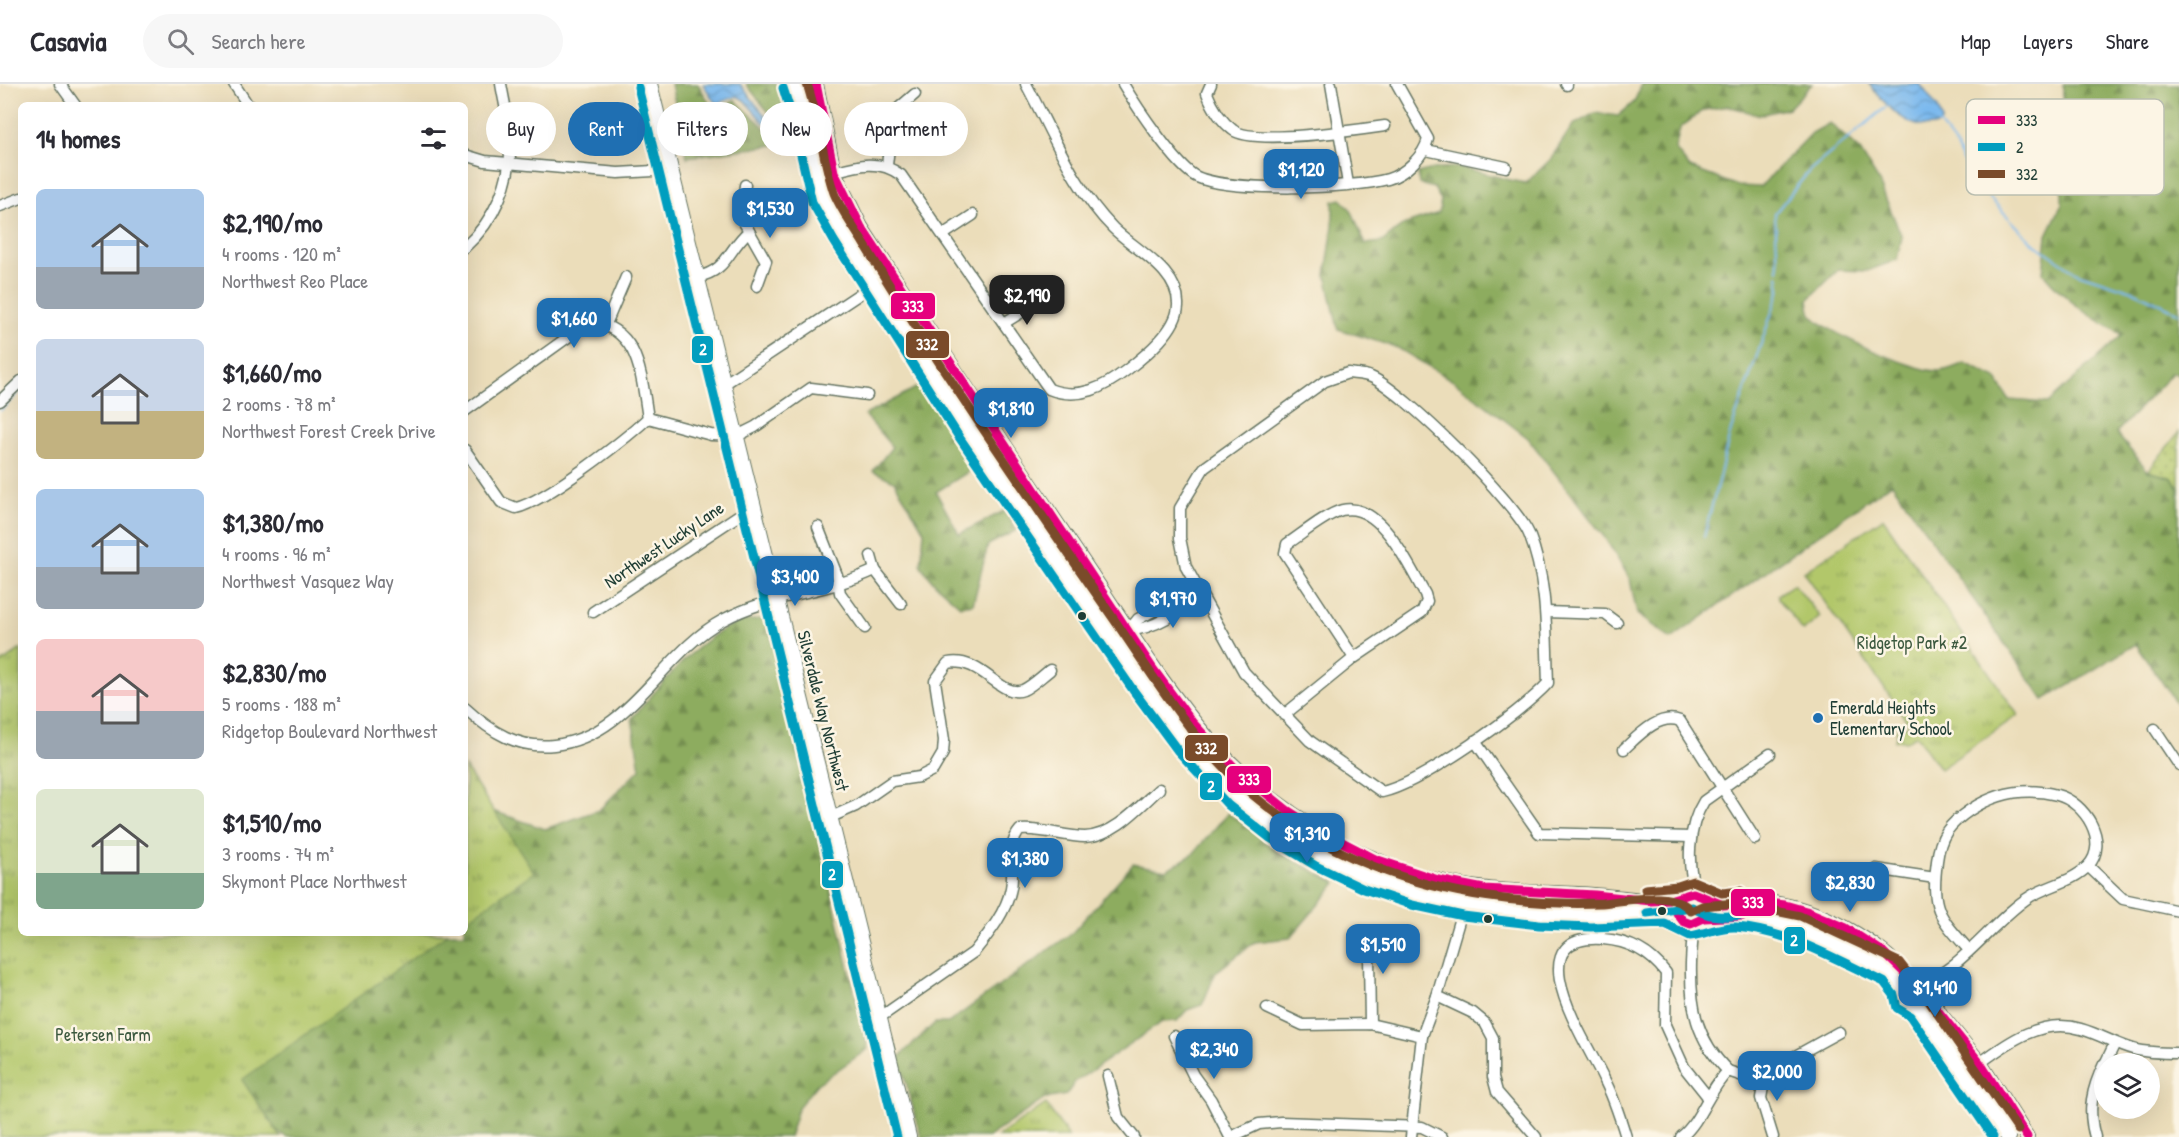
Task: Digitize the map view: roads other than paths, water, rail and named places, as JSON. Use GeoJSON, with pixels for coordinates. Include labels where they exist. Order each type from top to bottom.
{"type":"FeatureCollection","features":[{"type":"Feature","properties":{"kind":"main road","name":"Silverdale Way Northwest"},"geometry":{"type":"LineString","coordinates":[[650,84],[909,1137]]}},
{"type":"Feature","properties":{"kind":"main road"},"geometry":{"type":"LineString","coordinates":[[794,84],[804,113],[823,198],[831,215],[1044,542],[1114,640],[1208,768],[1220,781],[1262,815],[1324,856],[1362,874],[1462,906],[1542,914],[1595,915],[1656,910],[1691,922],[1736,915],[1796,927],[1923,987]]}},
{"type":"Feature","properties":{"kind":"main road"},"geometry":{"type":"LineString","coordinates":[[816,84],[834,172],[861,227],[1172,694],[1235,768],[1284,808],[1333,838],[1380,860],[1469,886],[1608,895],[1646,901],[1692,894],[1725,905],[1764,902],[1815,914],[1872,944],[1892,958],[1923,987],[1941,1015],[1980,1063],[2027,1137]]}},
{"type":"Feature","properties":{"kind":"main road"},"geometry":{"type":"LineString","coordinates":[[970,430],[987,436],[1029,481]]}},
{"type":"Feature","properties":{"kind":"main road"},"geometry":{"type":"LineString","coordinates":[[1691,922],[1707,910],[1692,894]]}},
{"type":"Feature","properties":{"kind":"main road"},"geometry":{"type":"LineString","coordinates":[[1691,922],[1692,894]]}},
{"type":"Feature","properties":{"kind":"main road"},"geometry":{"type":"LineString","coordinates":[[1917,1007],[1926,1005],[1923,987]]}},
{"type":"Feature","properties":{"kind":"main road"},"geometry":{"type":"LineString","coordinates":[[1923,987],[1907,1001],[1917,1007],[2008,1137]]}},
{"type":"Feature","properties":{"kind":"street"},"geometry":{"type":"LineString","coordinates":[[60,84],[73,102]]}},
{"type":"Feature","properties":{"kind":"street"},"geometry":{"type":"LineString","coordinates":[[234,84],[246,102]]}},
{"type":"Feature","properties":{"kind":"street"},"geometry":{"type":"LineString","coordinates":[[468,244],[492,218],[508,162],[510,141],[501,84]]}},
{"type":"Feature","properties":{"kind":"street"},"geometry":{"type":"LineString","coordinates":[[818,176],[876,164],[887,165],[912,187],[1049,389],[1078,394],[1104,386],[1137,362],[1168,329],[1178,307],[1175,291],[1163,272],[1117,232],[1091,204],[1026,84]]}},
{"type":"Feature","properties":{"kind":"street"},"geometry":{"type":"LineString","coordinates":[[1123,84],[1135,105],[1160,138],[1196,177],[1241,186],[1348,184],[1389,179],[1405,169],[1426,150],[1428,139],[1397,84]]}},
{"type":"Feature","properties":{"kind":"street"},"geometry":{"type":"LineString","coordinates":[[1210,84],[1207,93],[1213,107],[1234,132],[1252,135],[1339,133],[1385,126]]}},
{"type":"Feature","properties":{"kind":"street"},"geometry":{"type":"LineString","coordinates":[[1330,84],[1348,184]]}},
{"type":"Feature","properties":{"kind":"street"},"geometry":{"type":"LineString","coordinates":[[887,165],[893,113],[915,94]]}},
{"type":"Feature","properties":{"kind":"street"},"geometry":{"type":"LineString","coordinates":[[1426,150],[1506,167]]}},
{"type":"Feature","properties":{"kind":"street"},"geometry":{"type":"LineString","coordinates":[[468,156],[485,161],[618,173],[671,170]]}},
{"type":"Feature","properties":{"kind":"street"},"geometry":{"type":"LineString","coordinates":[[745,185],[741,217],[766,261],[757,286]]}},
{"type":"Feature","properties":{"kind":"street"},"geometry":{"type":"LineString","coordinates":[[0,206],[18,199]]}},
{"type":"Feature","properties":{"kind":"street"},"geometry":{"type":"LineString","coordinates":[[944,234],[973,215]]}},
{"type":"Feature","properties":{"kind":"street"},"geometry":{"type":"LineString","coordinates":[[697,278],[712,274],[722,266],[735,244],[749,231]]}},
{"type":"Feature","properties":{"kind":"street"},"geometry":{"type":"LineString","coordinates":[[606,324],[626,277]]}},
{"type":"Feature","properties":{"kind":"street"},"geometry":{"type":"LineString","coordinates":[[724,384],[858,295]]}},
{"type":"Feature","properties":{"kind":"street"},"geometry":{"type":"LineString","coordinates":[[1004,324],[1035,304]]}},
{"type":"Feature","properties":{"kind":"street"},"geometry":{"type":"LineString","coordinates":[[468,409],[589,322],[606,324],[621,333],[631,347],[642,384],[648,418]]}},
{"type":"Feature","properties":{"kind":"street"},"geometry":{"type":"LineString","coordinates":[[1348,373],[1371,377],[1416,410],[1508,501],[1529,533],[1540,573],[1546,612],[1548,683],[1533,700],[1474,741],[1416,778],[1395,789],[1382,792],[1310,741],[1244,672],[1199,593],[1185,567],[1180,538],[1180,508],[1204,468],[1325,381],[1348,373]]}},
{"type":"Feature","properties":{"kind":"street"},"geometry":{"type":"LineString","coordinates":[[0,401],[18,384]]}},
{"type":"Feature","properties":{"kind":"street"},"geometry":{"type":"LineString","coordinates":[[648,418],[711,435],[737,436],[755,427],[811,388],[867,395]]}},
{"type":"Feature","properties":{"kind":"street"},"geometry":{"type":"LineString","coordinates":[[468,454],[501,502],[516,508],[536,500],[632,432],[648,418]]}},
{"type":"Feature","properties":{"kind":"street","name":"Northwest Lucky Lane"},"geometry":{"type":"LineString","coordinates":[[593,612],[753,505]]}},
{"type":"Feature","properties":{"kind":"street"},"geometry":{"type":"LineString","coordinates":[[1284,715],[1354,658],[1422,612],[1427,601],[1387,531],[1361,510],[1350,509],[1340,511],[1287,544],[1285,553],[1354,658]]}},
{"type":"Feature","properties":{"kind":"street"},"geometry":{"type":"LineString","coordinates":[[818,527],[840,593],[866,628]]}},
{"type":"Feature","properties":{"kind":"street"},"geometry":{"type":"LineString","coordinates":[[871,556],[875,570],[901,604]]}},
{"type":"Feature","properties":{"kind":"street"},"geometry":{"type":"LineString","coordinates":[[468,711],[491,730],[522,744],[566,743],[593,735],[619,717],[688,645],[708,630],[740,612],[839,585],[875,570]]}},
{"type":"Feature","properties":{"kind":"street"},"geometry":{"type":"LineString","coordinates":[[1114,640],[1130,630],[1144,628],[1180,609],[1199,593]]}},
{"type":"Feature","properties":{"kind":"street"},"geometry":{"type":"LineString","coordinates":[[1546,612],[1605,614],[1617,623]]}},
{"type":"Feature","properties":{"kind":"street"},"geometry":{"type":"LineString","coordinates":[[831,817],[856,806],[892,781],[919,777],[933,770],[943,753],[944,740],[935,681],[948,663],[960,661],[972,664],[1008,690],[1015,692],[1024,689],[1050,670]]}},
{"type":"Feature","properties":{"kind":"street"},"geometry":{"type":"LineString","coordinates":[[1624,749],[1663,719],[1670,717],[1680,721],[1724,786],[1755,839]]}},
{"type":"Feature","properties":{"kind":"street"},"geometry":{"type":"LineString","coordinates":[[2155,729],[2179,765]]}},
{"type":"Feature","properties":{"kind":"street"},"geometry":{"type":"LineString","coordinates":[[1474,741],[1539,833],[1691,837]]}},
{"type":"Feature","properties":{"kind":"street"},"geometry":{"type":"LineString","coordinates":[[1692,894],[1691,837],[1698,811],[1704,801],[1770,754]]}},
{"type":"Feature","properties":{"kind":"street"},"geometry":{"type":"LineString","coordinates":[[879,1018],[974,952],[984,940],[1001,912],[1011,889],[1013,838],[1020,830],[1053,831],[1086,837],[1110,830],[1159,789]]}},
{"type":"Feature","properties":{"kind":"street"},"geometry":{"type":"LineString","coordinates":[[1923,987],[1969,950],[2029,897],[2088,866],[2097,845],[2093,827],[2070,801],[2057,795],[2021,792],[1983,802],[1952,823],[1942,837],[1935,878],[1937,910],[1969,950]]}},
{"type":"Feature","properties":{"kind":"street"},"geometry":{"type":"LineString","coordinates":[[2088,866],[2123,899],[2179,911]]}},
{"type":"Feature","properties":{"kind":"street"},"geometry":{"type":"LineString","coordinates":[[1876,869],[1935,878]]}},
{"type":"Feature","properties":{"kind":"street"},"geometry":{"type":"LineString","coordinates":[[1411,1131],[1422,1035],[1437,996],[1469,886]]}},
{"type":"Feature","properties":{"kind":"street"},"geometry":{"type":"LineString","coordinates":[[1691,922],[1690,995],[1694,1018],[1704,1041],[1728,1071],[1749,1078],[1759,1076],[1839,1032]]}},
{"type":"Feature","properties":{"kind":"street"},"geometry":{"type":"LineString","coordinates":[[1358,938],[1369,955],[1370,1024]]}},
{"type":"Feature","properties":{"kind":"street"},"geometry":{"type":"LineString","coordinates":[[1626,1137],[1605,1080],[1568,1011],[1563,996],[1560,976],[1562,955],[1570,944],[1580,939],[1605,939],[1635,946],[1658,962],[1666,973],[1665,1025],[1673,1048],[1708,1097]]}},
{"type":"Feature","properties":{"kind":"street"},"geometry":{"type":"LineString","coordinates":[[1437,996],[1473,1013],[1485,1023],[1493,1038],[1493,1077],[1497,1092],[1536,1137]]}},
{"type":"Feature","properties":{"kind":"street"},"geometry":{"type":"LineString","coordinates":[[1267,1008],[1303,1025],[1370,1024],[1422,1035]]}},
{"type":"Feature","properties":{"kind":"street"},"geometry":{"type":"LineString","coordinates":[[1980,1063],[2015,1038],[2048,1027],[2079,1028],[2115,1043],[2144,1051],[2179,1053]]}},
{"type":"Feature","properties":{"kind":"street"},"geometry":{"type":"LineString","coordinates":[[1174,1036],[1193,1075],[1211,1100],[1219,1120],[1230,1137],[1259,1124],[1281,1122],[1411,1131],[1422,1127],[1442,1137]]}},
{"type":"Feature","properties":{"kind":"street"},"geometry":{"type":"LineString","coordinates":[[2110,1053],[2115,1043]]}},
{"type":"Feature","properties":{"kind":"street"},"geometry":{"type":"LineString","coordinates":[[1681,1137],[1688,1132],[1708,1097],[1728,1071]]}},
{"type":"Feature","properties":{"kind":"street"},"geometry":{"type":"LineString","coordinates":[[1108,1076],[1118,1117],[1134,1137]]}},
{"type":"Feature","properties":{"kind":"street"},"geometry":{"type":"LineString","coordinates":[[1759,1076],[1763,1087],[1761,1098],[1773,1137]]}},
{"type":"Feature","properties":{"kind":"street"},"geometry":{"type":"LineString","coordinates":[[2094,1086],[2090,1102],[2096,1137]]}},
{"type":"Feature","properties":{"kind":"street"},"geometry":{"type":"LineString","coordinates":[[1345,1125],[1345,1137]]}},
{"type":"Feature","properties":{"kind":"water"},"geometry":{"type":"Polygon","coordinates":[[[703,84],[740,84],[760,109],[760,118],[748,102],[737,96],[722,102],[714,101],[703,84]]]}},
{"type":"Feature","properties":{"kind":"water"},"geometry":{"type":"Polygon","coordinates":[[[1869,84],[1920,84],[1938,108],[1942,120],[1940,124],[1929,127],[1909,122],[1891,109],[1869,84]]]}},
{"type":"Feature","properties":{"kind":"waterway"},"geometry":{"type":"LineString","coordinates":[[1778,270],[1775,213],[1810,170],[1890,104]]}},
{"type":"Feature","properties":{"kind":"waterway"},"geometry":{"type":"LineString","coordinates":[[1938,122],[1956,146],[1966,166]]}},
{"type":"Feature","properties":{"kind":"waterway"},"geometry":{"type":"LineString","coordinates":[[1987,195],[2032,242],[2077,273],[2136,292],[2179,313]]}},
{"type":"Feature","properties":{"kind":"waterway"},"geometry":{"type":"LineString","coordinates":[[1704,537],[1731,430],[1780,289],[1778,276]]}},
{"type":"Feature","properties":{"kind":"waterway"},"geometry":{"type":"LineString","coordinates":[[0,411],[18,393]]}},
{"type":"Feature","properties":{"kind":"place","name":"Emerald Heights Elementary School"},"geometry":{"type":"Point","coordinates":[1818,718]}},
{"type":"Feature","properties":{"kind":"park label","name":"Ridgetop Park #2"},"geometry":{"type":"Point","coordinates":[1912,643]}},
{"type":"Feature","properties":{"kind":"park label","name":"Petersen Farm"},"geometry":{"type":"Point","coordinates":[103,1035]}}]}
